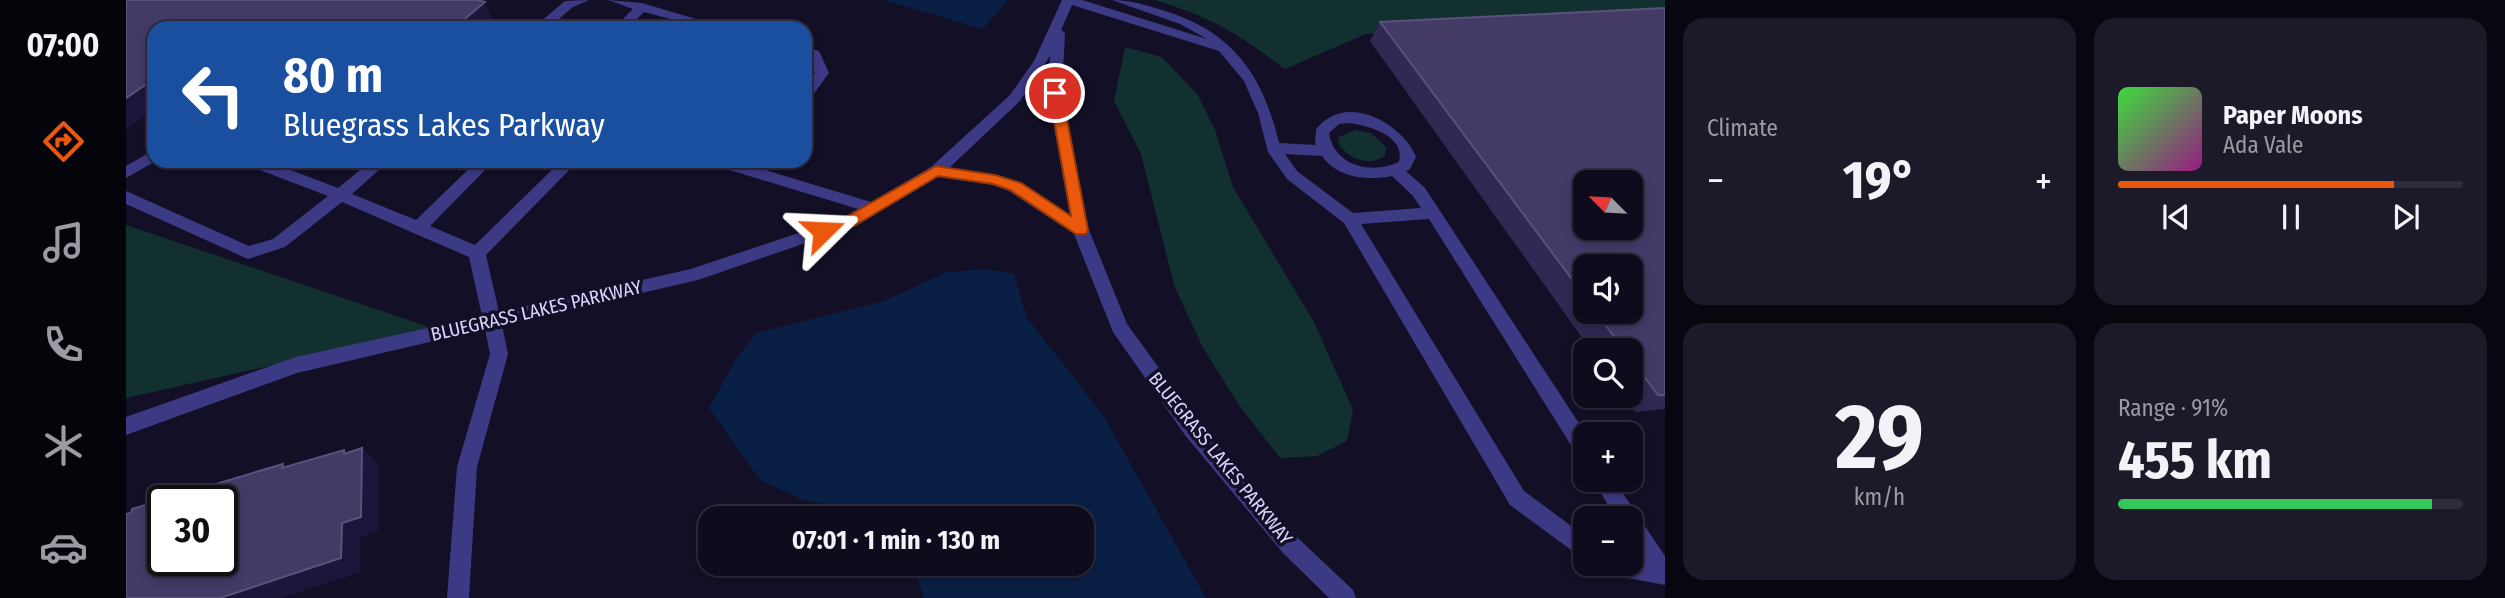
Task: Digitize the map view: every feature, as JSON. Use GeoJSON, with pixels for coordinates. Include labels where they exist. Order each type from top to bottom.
{"type":"FeatureCollection","features":[{"type":"Feature","properties":{"kind":"street"},"geometry":{"type":"LineString","coordinates":[[548,21],[569,4],[583,0]]}},
{"type":"Feature","properties":{"kind":"street"},"geometry":{"type":"LineString","coordinates":[[614,0],[684,21]]}},
{"type":"Feature","properties":{"kind":"street"},"geometry":{"type":"LineString","coordinates":[[1070,0],[1087,9],[1152,25],[1224,48]]}},
{"type":"Feature","properties":{"kind":"street","name":"BLUEGRASS LAKES PARKWAY"},"geometry":{"type":"LineString","coordinates":[[126,426],[296,365],[692,275],[849,222],[936,171],[1015,98],[1041,61],[1070,0]]}},
{"type":"Feature","properties":{"kind":"street"},"geometry":{"type":"LineString","coordinates":[[1118,0],[1185,20],[1208,33],[1224,48],[1250,80],[1265,113],[1273,148],[1292,175],[1350,219],[1517,498],[1573,541]]}},
{"type":"Feature","properties":{"kind":"street"},"geometry":{"type":"LineString","coordinates":[[628,21],[642,8]]}},
{"type":"Feature","properties":{"kind":"street","name":"BLUEGRASS LAKES PARKWAY"},"geometry":{"type":"LineString","coordinates":[[1058,24],[1055,93],[1081,230],[1119,327],[1192,429],[1291,546],[1345,598]]}},
{"type":"Feature","properties":{"kind":"street"},"geometry":{"type":"LineString","coordinates":[[812,53],[822,74],[812,87]]}},
{"type":"Feature","properties":{"kind":"street"},"geometry":{"type":"LineString","coordinates":[[1348,118],[1376,123],[1400,138],[1408,157],[1405,165],[1385,174],[1358,172],[1325,151],[1320,141],[1321,132],[1326,125],[1348,118]]}},
{"type":"Feature","properties":{"kind":"street"},"geometry":{"type":"LineString","coordinates":[[1273,148],[1325,151]]}},
{"type":"Feature","properties":{"kind":"street"},"geometry":{"type":"LineString","coordinates":[[126,173],[147,160]]}},
{"type":"Feature","properties":{"kind":"street"},"geometry":{"type":"LineString","coordinates":[[270,168],[477,253]]}},
{"type":"Feature","properties":{"kind":"street"},"geometry":{"type":"LineString","coordinates":[[126,197],[248,253],[279,243],[373,168]]}},
{"type":"Feature","properties":{"kind":"street"},"geometry":{"type":"LineString","coordinates":[[418,228],[479,168]]}},
{"type":"Feature","properties":{"kind":"street"},"geometry":{"type":"LineString","coordinates":[[477,253],[563,168]]}},
{"type":"Feature","properties":{"kind":"street"},"geometry":{"type":"LineString","coordinates":[[758,168],[873,208]]}},
{"type":"Feature","properties":{"kind":"street"},"geometry":{"type":"LineString","coordinates":[[936,171],[995,180],[1016,187],[1081,230]]}},
{"type":"Feature","properties":{"kind":"street"},"geometry":{"type":"LineString","coordinates":[[1396,171],[1419,191],[1573,432]]}},
{"type":"Feature","properties":{"kind":"street"},"geometry":{"type":"LineString","coordinates":[[1350,219],[1433,213]]}},
{"type":"Feature","properties":{"kind":"street"},"geometry":{"type":"LineString","coordinates":[[458,598],[467,467],[499,354],[477,253]]}},
{"type":"Feature","properties":{"kind":"street"},"geometry":{"type":"LineString","coordinates":[[1643,541],[1664,573]]}},
{"type":"Feature","properties":{"kind":"street"},"geometry":{"type":"LineString","coordinates":[[1643,570],[1664,573]]}},
{"type":"Feature","properties":{"kind":"green space"},"geometry":{"type":"Polygon","coordinates":[[[1155,0],[1665,0],[1665,16],[1366,34],[1285,69],[1224,28],[1193,13],[1155,0]]]}},
{"type":"Feature","properties":{"kind":"green space"},"geometry":{"type":"Polygon","coordinates":[[[1125,47],[1162,57],[1198,95],[1215,130],[1233,187],[1314,322],[1353,410],[1347,441],[1317,456],[1280,458],[1241,408],[1203,348],[1174,285],[1141,154],[1114,101],[1125,47]]]}},
{"type":"Feature","properties":{"kind":"green space"},"geometry":{"type":"Polygon","coordinates":[[[1355,130],[1371,133],[1386,147],[1385,156],[1365,161],[1346,153],[1338,142],[1339,137],[1355,130]]]}},
{"type":"Feature","properties":{"kind":"green space"},"geometry":{"type":"Polygon","coordinates":[[[126,225],[435,329],[126,398],[126,225]]]}},
{"type":"Feature","properties":{"kind":"water"},"geometry":{"type":"Polygon","coordinates":[[[883,0],[1008,0],[983,29],[883,0]]]}},
{"type":"Feature","properties":{"kind":"water"},"geometry":{"type":"Polygon","coordinates":[[[988,269],[1014,274],[1027,318],[1103,415],[1206,598],[924,598],[916,576],[1094,576],[1094,506],[835,506],[803,500],[760,480],[709,408],[736,359],[756,333],[884,301],[947,272],[988,269]]]}},
{"type":"Feature","properties":{"kind":"building"},"geometry":{"type":"Polygon","coordinates":[[[126,0],[485,2],[462,21],[147,21],[147,84],[126,98],[126,0]]]}},
{"type":"Feature","properties":{"kind":"building"},"geometry":{"type":"Polygon","coordinates":[[[1665,8],[1665,395],[1658,395],[1643,375],[1643,338],[1615,338],[1605,324],[1643,324],[1643,254],[1573,254],[1573,281],[1380,22],[1665,8]]]}},
{"type":"Feature","properties":{"kind":"building"},"geometry":{"type":"Polygon","coordinates":[[[362,448],[361,517],[342,523],[341,558],[220,598],[126,598],[126,514],[131,513],[132,509],[147,505],[147,576],[238,576],[238,485],[213,485],[283,464],[282,468],[344,450],[344,454],[362,448]]]}},
{"type":"Feature","properties":{"kind":"route"},"geometry":{"type":"LineString","coordinates":[[823,231],[849,222],[936,171],[995,180],[1016,187],[1081,230],[1055,93]]}}]}
